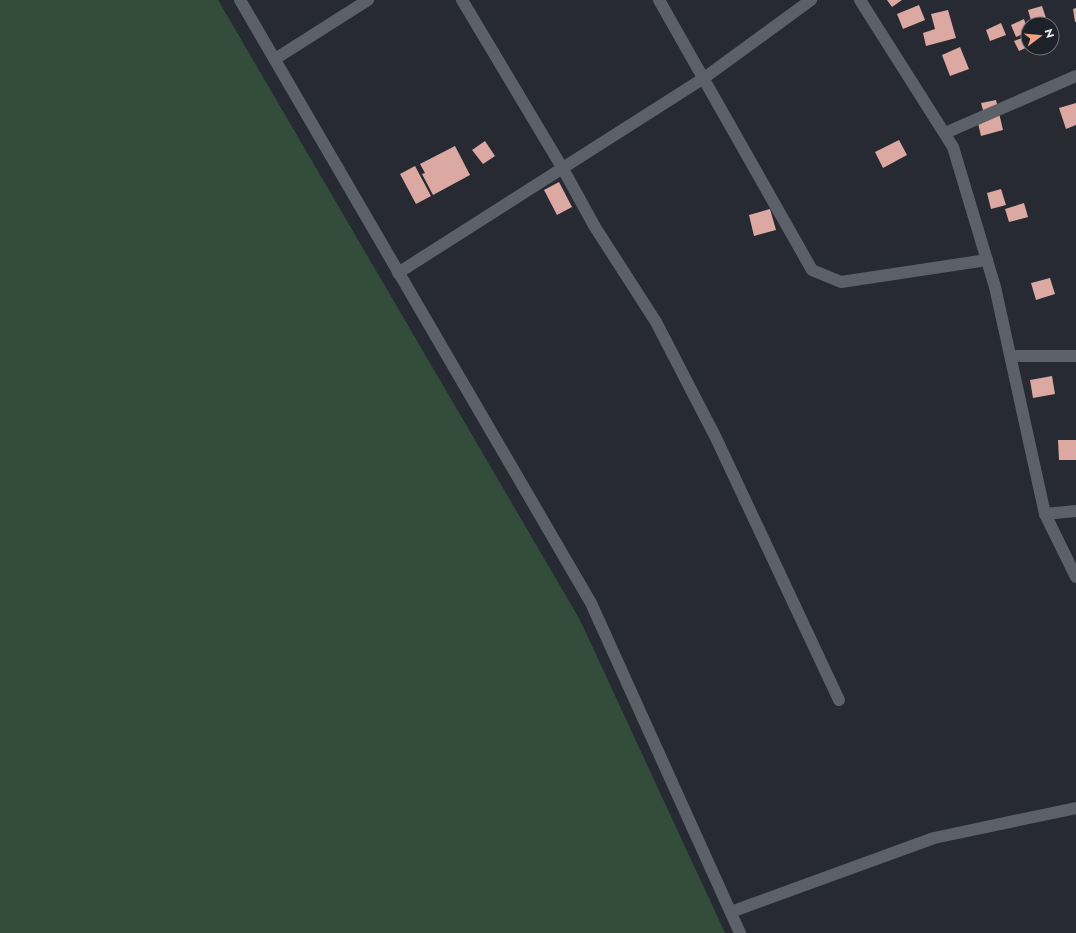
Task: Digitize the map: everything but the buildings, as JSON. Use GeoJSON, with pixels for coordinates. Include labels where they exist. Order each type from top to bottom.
{"type":"FeatureCollection","features":[{"type":"Feature","properties":{"kind":"street"},"geometry":{"type":"LineString","coordinates":[[240,0],[592,603],[740,933]]}},
{"type":"Feature","properties":{"kind":"street"},"geometry":{"type":"LineString","coordinates":[[275,59],[368,0]]}},
{"type":"Feature","properties":{"kind":"street"},"geometry":{"type":"LineString","coordinates":[[462,0],[563,169],[595,227],[656,322],[705,418],[839,700]]}},
{"type":"Feature","properties":{"kind":"street"},"geometry":{"type":"LineString","coordinates":[[659,0],[812,270],[841,282],[987,260]]}},
{"type":"Feature","properties":{"kind":"street"},"geometry":{"type":"LineString","coordinates":[[398,273],[704,78],[811,0]]}},
{"type":"Feature","properties":{"kind":"street"},"geometry":{"type":"LineString","coordinates":[[860,0],[953,147],[987,260],[1011,356],[1045,514],[1076,577]]}},
{"type":"Feature","properties":{"kind":"street"},"geometry":{"type":"LineString","coordinates":[[945,133],[1076,76]]}},
{"type":"Feature","properties":{"kind":"street"},"geometry":{"type":"LineString","coordinates":[[1011,356],[1076,356]]}},
{"type":"Feature","properties":{"kind":"street"},"geometry":{"type":"LineString","coordinates":[[1045,514],[1076,511]]}},
{"type":"Feature","properties":{"kind":"street"},"geometry":{"type":"LineString","coordinates":[[731,912],[934,838],[1076,808]]}},
{"type":"Feature","properties":{"kind":"green space"},"geometry":{"type":"Polygon","coordinates":[[[0,0],[218,0],[580,620],[725,933],[0,933],[0,0]]]}}]}
